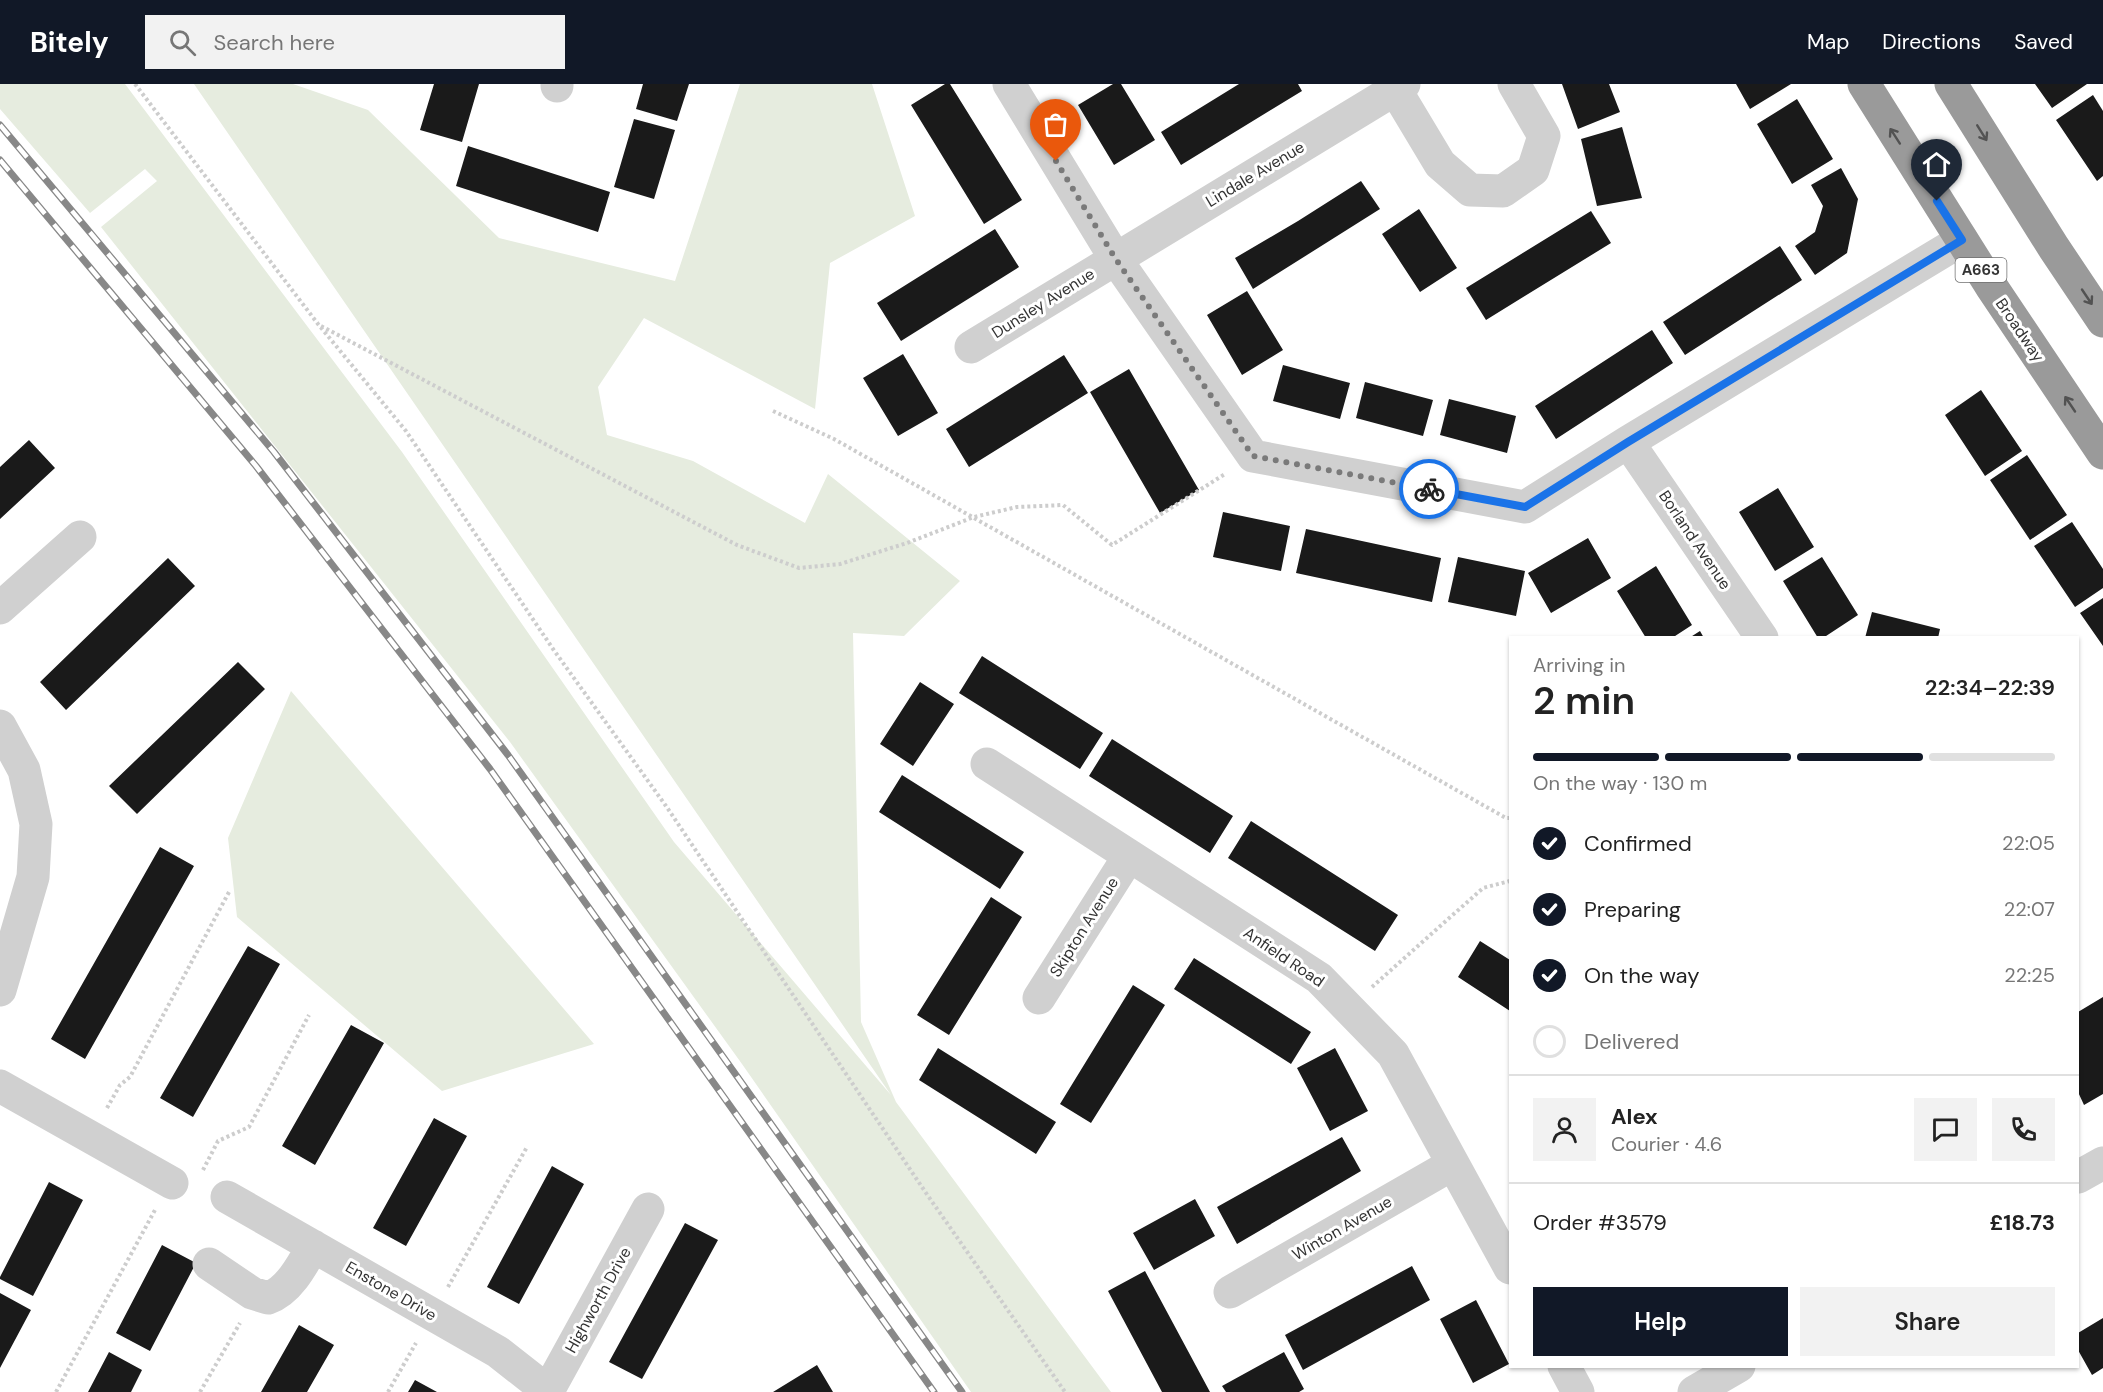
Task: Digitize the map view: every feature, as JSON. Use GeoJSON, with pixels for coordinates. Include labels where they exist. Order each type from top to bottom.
{"type":"FeatureCollection","features":[{"type":"Feature","properties":{"kind":"highway","name":"Broadway"},"geometry":{"type":"LineString","coordinates":[[1864,84],[1962,240],[2103,453]]}},
{"type":"Feature","properties":{"kind":"highway"},"geometry":{"type":"LineString","coordinates":[[1951,84],[2054,248],[2103,321]]}},
{"type":"Feature","properties":{"kind":"street"},"geometry":{"type":"LineString","coordinates":[[1009,84],[1115,258],[1253,456],[1525,507],[1962,240]]}},
{"type":"Feature","properties":{"kind":"street","name":"Lindale Avenue"},"geometry":{"type":"LineString","coordinates":[[1115,258],[1397,86],[1440,164],[1470,190],[1503,191],[1533,170],[1544,136],[1514,84]]}},
{"type":"Feature","properties":{"kind":"street","name":"Dunsley Avenue"},"geometry":{"type":"LineString","coordinates":[[971,347],[1115,258]]}},
{"type":"Feature","properties":{"kind":"street","name":"Borland Avenue"},"geometry":{"type":"LineString","coordinates":[[1628,442],[1761,636]]}},
{"type":"Feature","properties":{"kind":"street"},"geometry":{"type":"LineString","coordinates":[[0,608],[80,537]]}},
{"type":"Feature","properties":{"kind":"street"},"geometry":{"type":"LineString","coordinates":[[0,726],[24,770],[36,824],[33,877],[5,957],[0,990]]}},
{"type":"Feature","properties":{"kind":"street","name":"Anfield Road"},"geometry":{"type":"LineString","coordinates":[[987,764],[1319,978],[1393,1054],[1509,1266]]}},
{"type":"Feature","properties":{"kind":"street","name":"Skipton Avenue"},"geometry":{"type":"LineString","coordinates":[[1039,999],[1129,856]]}},
{"type":"Feature","properties":{"kind":"street"},"geometry":{"type":"LineString","coordinates":[[0,1086],[172,1183]]}},
{"type":"Feature","properties":{"kind":"street"},"geometry":{"type":"LineString","coordinates":[[2079,1176],[2103,1163]]}},
{"type":"Feature","properties":{"kind":"street","name":"Winton Avenue"},"geometry":{"type":"LineString","coordinates":[[1230,1292],[1453,1164]]}},
{"type":"Feature","properties":{"kind":"street","name":"Enstone Drive"},"geometry":{"type":"LineString","coordinates":[[227,1197],[498,1352],[511,1380],[549,1392]]}},
{"type":"Feature","properties":{"kind":"street","name":"Highworth Drive"},"geometry":{"type":"LineString","coordinates":[[549,1392],[648,1209]]}},
{"type":"Feature","properties":{"kind":"street"},"geometry":{"type":"LineString","coordinates":[[209,1264],[256,1294],[268,1298],[280,1291],[294,1277],[313,1246]]}},
{"type":"Feature","properties":{"kind":"street"},"geometry":{"type":"LineString","coordinates":[[1565,1368],[1578,1392]]}},
{"type":"Feature","properties":{"kind":"street"},"geometry":{"type":"LineString","coordinates":[[1694,1392],[1736,1368]]}},
{"type":"Feature","properties":{"kind":"path"},"geometry":{"type":"LineString","coordinates":[[135,84],[318,324],[406,431],[552,648],[666,806],[926,1193],[1065,1392]]}},
{"type":"Feature","properties":{"kind":"path"},"geometry":{"type":"LineString","coordinates":[[318,324],[737,545],[799,568],[840,564],[907,543],[974,517],[1017,507],[1064,505],[1112,545],[1253,456]]}},
{"type":"Feature","properties":{"kind":"path"},"geometry":{"type":"LineString","coordinates":[[773,411],[834,439],[1509,819]]}},
{"type":"Feature","properties":{"kind":"path"},"geometry":{"type":"LineString","coordinates":[[1349,1007],[1483,888],[1509,881]]}},
{"type":"Feature","properties":{"kind":"path"},"geometry":{"type":"LineString","coordinates":[[91,1138],[120,1085],[130,1077],[229,891]]}},
{"type":"Feature","properties":{"kind":"path"},"geometry":{"type":"LineString","coordinates":[[202,1171],[218,1141],[249,1127],[309,1016]]}},
{"type":"Feature","properties":{"kind":"path"},"geometry":{"type":"LineString","coordinates":[[388,1392],[527,1147]]}},
{"type":"Feature","properties":{"kind":"path"},"geometry":{"type":"LineString","coordinates":[[56,1392],[145,1226],[172,1183]]}},
{"type":"Feature","properties":{"kind":"path"},"geometry":{"type":"LineString","coordinates":[[200,1392],[256,1294]]}},
{"type":"Feature","properties":{"kind":"shaded area"},"geometry":{"type":"Polygon","coordinates":[[[0,84],[125,84],[402,452],[674,842],[891,1095],[194,84],[293,84],[368,110],[499,238],[675,281],[740,84],[872,84],[915,216],[830,263],[815,409],[644,318],[598,387],[607,435],[693,461],[805,523],[828,474],[960,581],[904,636],[853,633],[861,1022],[896,1102],[1111,1392],[971,1392],[742,1064],[510,742],[101,227],[157,181],[145,169],[90,213],[0,109],[0,84]]]}},
{"type":"Feature","properties":{"kind":"shaded area"},"geometry":{"type":"Polygon","coordinates":[[[291,691],[594,1044],[442,1091],[237,917],[228,838],[291,691]]]}},
{"type":"Feature","properties":{"kind":"building"},"geometry":{"type":"Polygon","coordinates":[[[434,84],[479,84],[462,142],[420,130],[434,84]]]}},
{"type":"Feature","properties":{"kind":"building"},"geometry":{"type":"Polygon","coordinates":[[[643,84],[689,84],[677,121],[636,109],[643,84]]]}},
{"type":"Feature","properties":{"kind":"building"},"geometry":{"type":"Polygon","coordinates":[[[945,84],[950,84],[1022,200],[984,224],[911,105],[945,84]]]}},
{"type":"Feature","properties":{"kind":"building"},"geometry":{"type":"Polygon","coordinates":[[[1113,84],[1121,84],[1155,140],[1114,165],[1078,105],[1113,84]]]}},
{"type":"Feature","properties":{"kind":"building"},"geometry":{"type":"Polygon","coordinates":[[[1239,84],[1298,84],[1302,91],[1181,165],[1161,132],[1239,84]]]}},
{"type":"Feature","properties":{"kind":"building"},"geometry":{"type":"Polygon","coordinates":[[[1562,84],[1609,84],[1620,112],[1578,129],[1562,84]]]}},
{"type":"Feature","properties":{"kind":"building"},"geometry":{"type":"Polygon","coordinates":[[[1736,84],[1791,84],[1750,109],[1736,84]]]}},
{"type":"Feature","properties":{"kind":"building"},"geometry":{"type":"Polygon","coordinates":[[[2035,84],[2087,84],[2052,108],[2035,84]]]}},
{"type":"Feature","properties":{"kind":"building"},"geometry":{"type":"Polygon","coordinates":[[[2093,95],[2103,111],[2103,176],[2097,181],[2056,120],[2093,95]]]}},
{"type":"Feature","properties":{"kind":"building"},"geometry":{"type":"Polygon","coordinates":[[[1797,99],[1833,159],[1792,184],[1757,124],[1797,99]]]}},
{"type":"Feature","properties":{"kind":"building"},"geometry":{"type":"Polygon","coordinates":[[[634,119],[675,130],[654,199],[614,187],[634,119]]]}},
{"type":"Feature","properties":{"kind":"building"},"geometry":{"type":"Polygon","coordinates":[[[1622,127],[1642,198],[1597,206],[1581,139],[1622,127]]]}},
{"type":"Feature","properties":{"kind":"building"},"geometry":{"type":"Polygon","coordinates":[[[468,146],[610,192],[598,232],[456,186],[468,146]]]}},
{"type":"Feature","properties":{"kind":"building"},"geometry":{"type":"Polygon","coordinates":[[[1841,168],[1858,199],[1847,253],[1815,275],[1795,246],[1815,232],[1823,206],[1811,185],[1841,168]]]}},
{"type":"Feature","properties":{"kind":"building"},"geometry":{"type":"Polygon","coordinates":[[[1361,181],[1380,209],[1253,289],[1235,258],[1361,181]]]}},
{"type":"Feature","properties":{"kind":"building"},"geometry":{"type":"Polygon","coordinates":[[[1419,209],[1457,268],[1420,292],[1382,234],[1419,209]]]}},
{"type":"Feature","properties":{"kind":"building"},"geometry":{"type":"Polygon","coordinates":[[[1591,211],[1611,243],[1486,320],[1466,288],[1591,211]]]}},
{"type":"Feature","properties":{"kind":"building"},"geometry":{"type":"Polygon","coordinates":[[[995,229],[1019,267],[901,341],[877,303],[995,229]]]}},
{"type":"Feature","properties":{"kind":"building"},"geometry":{"type":"Polygon","coordinates":[[[1780,246],[1802,280],[1685,355],[1663,322],[1780,246]]]}},
{"type":"Feature","properties":{"kind":"building"},"geometry":{"type":"Polygon","coordinates":[[[1247,291],[1283,350],[1242,375],[1207,315],[1247,291]]]}},
{"type":"Feature","properties":{"kind":"building"},"geometry":{"type":"Polygon","coordinates":[[[1652,330],[1673,363],[1556,439],[1535,406],[1652,330]]]}},
{"type":"Feature","properties":{"kind":"building"},"geometry":{"type":"Polygon","coordinates":[[[903,354],[938,413],[898,436],[863,378],[903,354]]]}},
{"type":"Feature","properties":{"kind":"building"},"geometry":{"type":"Polygon","coordinates":[[[1064,355],[1088,393],[969,467],[946,429],[1064,355]]]}},
{"type":"Feature","properties":{"kind":"building"},"geometry":{"type":"Polygon","coordinates":[[[1283,365],[1350,383],[1340,419],[1273,401],[1283,365]]]}},
{"type":"Feature","properties":{"kind":"building"},"geometry":{"type":"Polygon","coordinates":[[[1129,369],[1199,490],[1160,513],[1090,392],[1129,369]]]}},
{"type":"Feature","properties":{"kind":"building"},"geometry":{"type":"Polygon","coordinates":[[[1365,382],[1433,400],[1423,436],[1356,418],[1365,382]]]}},
{"type":"Feature","properties":{"kind":"building"},"geometry":{"type":"Polygon","coordinates":[[[1981,390],[2022,451],[1985,476],[1945,415],[1981,390]]]}},
{"type":"Feature","properties":{"kind":"building"},"geometry":{"type":"Polygon","coordinates":[[[1449,399],[1516,416],[1507,453],[1440,435],[1449,399]]]}},
{"type":"Feature","properties":{"kind":"building"},"geometry":{"type":"Polygon","coordinates":[[[29,440],[55,468],[0,519],[0,467],[29,440]]]}},
{"type":"Feature","properties":{"kind":"building"},"geometry":{"type":"Polygon","coordinates":[[[2027,455],[2067,515],[2030,540],[1990,480],[2027,455]]]}},
{"type":"Feature","properties":{"kind":"building"},"geometry":{"type":"Polygon","coordinates":[[[1778,488],[1814,547],[1775,571],[1739,512],[1778,488]]]}},
{"type":"Feature","properties":{"kind":"building"},"geometry":{"type":"Polygon","coordinates":[[[1223,512],[1290,526],[1281,571],[1213,557],[1223,512]]]}},
{"type":"Feature","properties":{"kind":"building"},"geometry":{"type":"Polygon","coordinates":[[[2072,522],[2103,569],[2103,588],[2075,607],[2034,546],[2072,522]]]}},
{"type":"Feature","properties":{"kind":"building"},"geometry":{"type":"Polygon","coordinates":[[[1306,529],[1441,558],[1432,602],[1296,573],[1306,529]]]}},
{"type":"Feature","properties":{"kind":"building"},"geometry":{"type":"Polygon","coordinates":[[[1588,538],[1611,578],[1551,613],[1528,573],[1588,538]]]}},
{"type":"Feature","properties":{"kind":"building"},"geometry":{"type":"Polygon","coordinates":[[[1458,557],[1525,571],[1516,616],[1448,602],[1458,557]]]}},
{"type":"Feature","properties":{"kind":"building"},"geometry":{"type":"Polygon","coordinates":[[[1822,557],[1858,615],[1826,636],[1817,636],[1783,581],[1822,557]]]}},
{"type":"Feature","properties":{"kind":"building"},"geometry":{"type":"Polygon","coordinates":[[[168,558],[195,586],[66,710],[40,682],[168,558]]]}},
{"type":"Feature","properties":{"kind":"building"},"geometry":{"type":"Polygon","coordinates":[[[1656,566],[1692,625],[1675,636],[1645,636],[1617,591],[1656,566]]]}},
{"type":"Feature","properties":{"kind":"building"},"geometry":{"type":"Polygon","coordinates":[[[2103,598],[2103,646],[2080,613],[2103,598]]]}},
{"type":"Feature","properties":{"kind":"building"},"geometry":{"type":"Polygon","coordinates":[[[1872,612],[1940,629],[1938,636],[1866,636],[1872,612]]]}},
{"type":"Feature","properties":{"kind":"building"},"geometry":{"type":"Polygon","coordinates":[[[1700,631],[1703,636],[1692,636],[1700,631]]]}},
{"type":"Feature","properties":{"kind":"building"},"geometry":{"type":"Polygon","coordinates":[[[982,656],[1103,733],[1080,769],[959,693],[982,656]]]}},
{"type":"Feature","properties":{"kind":"building"},"geometry":{"type":"Polygon","coordinates":[[[238,662],[265,689],[137,814],[109,786],[238,662]]]}},
{"type":"Feature","properties":{"kind":"building"},"geometry":{"type":"Polygon","coordinates":[[[920,682],[954,704],[913,766],[880,744],[920,682]]]}},
{"type":"Feature","properties":{"kind":"building"},"geometry":{"type":"Polygon","coordinates":[[[1112,739],[1233,816],[1210,853],[1089,776],[1112,739]]]}},
{"type":"Feature","properties":{"kind":"building"},"geometry":{"type":"Polygon","coordinates":[[[902,775],[1024,852],[1000,889],[879,812],[902,775]]]}},
{"type":"Feature","properties":{"kind":"building"},"geometry":{"type":"Polygon","coordinates":[[[1251,821],[1398,915],[1375,951],[1228,858],[1251,821]]]}},
{"type":"Feature","properties":{"kind":"building"},"geometry":{"type":"Polygon","coordinates":[[[160,847],[194,866],[85,1059],[51,1039],[160,847]]]}},
{"type":"Feature","properties":{"kind":"building"},"geometry":{"type":"Polygon","coordinates":[[[991,897],[1022,917],[949,1035],[917,1015],[991,897]]]}},
{"type":"Feature","properties":{"kind":"building"},"geometry":{"type":"Polygon","coordinates":[[[1480,941],[1509,959],[1509,1010],[1458,977],[1480,941]]]}},
{"type":"Feature","properties":{"kind":"building"},"geometry":{"type":"Polygon","coordinates":[[[248,946],[280,964],[193,1117],[160,1098],[248,946]]]}},
{"type":"Feature","properties":{"kind":"building"},"geometry":{"type":"Polygon","coordinates":[[[1194,958],[1311,1032],[1291,1064],[1174,989],[1194,958]]]}},
{"type":"Feature","properties":{"kind":"building"},"geometry":{"type":"Polygon","coordinates":[[[1133,985],[1165,1005],[1091,1123],[1060,1104],[1133,985]]]}},
{"type":"Feature","properties":{"kind":"building"},"geometry":{"type":"Polygon","coordinates":[[[2103,997],[2103,1094],[2084,1105],[2079,1094],[2079,1011],[2103,997]]]}},
{"type":"Feature","properties":{"kind":"building"},"geometry":{"type":"Polygon","coordinates":[[[351,1025],[384,1043],[315,1165],[282,1146],[351,1025]]]}},
{"type":"Feature","properties":{"kind":"building"},"geometry":{"type":"Polygon","coordinates":[[[938,1048],[1056,1122],[1036,1154],[919,1080],[938,1048]]]}},
{"type":"Feature","properties":{"kind":"building"},"geometry":{"type":"Polygon","coordinates":[[[1335,1048],[1368,1111],[1330,1131],[1297,1068],[1335,1048]]]}},
{"type":"Feature","properties":{"kind":"building"},"geometry":{"type":"Polygon","coordinates":[[[434,1118],[467,1136],[406,1246],[373,1228],[434,1118]]]}},
{"type":"Feature","properties":{"kind":"building"},"geometry":{"type":"Polygon","coordinates":[[[1342,1137],[1361,1171],[1237,1244],[1217,1207],[1342,1137]]]}},
{"type":"Feature","properties":{"kind":"building"},"geometry":{"type":"Polygon","coordinates":[[[552,1166],[584,1184],[519,1304],[487,1287],[552,1166]]]}},
{"type":"Feature","properties":{"kind":"building"},"geometry":{"type":"Polygon","coordinates":[[[49,1182],[83,1200],[33,1296],[0,1277],[49,1182]]]}},
{"type":"Feature","properties":{"kind":"building"},"geometry":{"type":"Polygon","coordinates":[[[1195,1199],[1215,1236],[1154,1270],[1133,1233],[1195,1199]]]}},
{"type":"Feature","properties":{"kind":"building"},"geometry":{"type":"Polygon","coordinates":[[[685,1223],[718,1240],[642,1379],[609,1362],[685,1223]]]}},
{"type":"Feature","properties":{"kind":"building"},"geometry":{"type":"Polygon","coordinates":[[[162,1245],[196,1263],[150,1351],[116,1333],[162,1245]]]}},
{"type":"Feature","properties":{"kind":"building"},"geometry":{"type":"Polygon","coordinates":[[[1412,1266],[1430,1300],[1303,1370],[1285,1335],[1412,1266]]]}},
{"type":"Feature","properties":{"kind":"building"},"geometry":{"type":"Polygon","coordinates":[[[1145,1271],[1210,1392],[1162,1392],[1108,1291],[1145,1271]]]}},
{"type":"Feature","properties":{"kind":"building"},"geometry":{"type":"Polygon","coordinates":[[[0,1293],[31,1310],[0,1368],[0,1293]]]}},
{"type":"Feature","properties":{"kind":"building"},"geometry":{"type":"Polygon","coordinates":[[[1476,1300],[1509,1364],[1473,1383],[1440,1319],[1476,1300]]]}},
{"type":"Feature","properties":{"kind":"building"},"geometry":{"type":"Polygon","coordinates":[[[2103,1318],[2103,1368],[2092,1375],[2079,1352],[2079,1332],[2103,1318]]]}},
{"type":"Feature","properties":{"kind":"building"},"geometry":{"type":"Polygon","coordinates":[[[299,1325],[334,1345],[307,1392],[261,1392],[299,1325]]]}},
{"type":"Feature","properties":{"kind":"building"},"geometry":{"type":"Polygon","coordinates":[[[109,1352],[142,1370],[131,1392],[88,1392],[109,1352]]]}},
{"type":"Feature","properties":{"kind":"building"},"geometry":{"type":"Polygon","coordinates":[[[1284,1352],[1304,1389],[1299,1392],[1226,1392],[1222,1386],[1284,1352]]]}},
{"type":"Feature","properties":{"kind":"building"},"geometry":{"type":"Polygon","coordinates":[[[817,1365],[833,1392],[773,1392],[817,1365]]]}},
{"type":"Feature","properties":{"kind":"building"},"geometry":{"type":"Polygon","coordinates":[[[415,1380],[437,1392],[408,1392],[415,1380]]]}},
{"type":"Feature","properties":{"kind":"railway"},"geometry":{"type":"LineString","coordinates":[[0,125],[274,452],[508,755],[962,1392]]}},
{"type":"Feature","properties":{"kind":"railway"},"geometry":{"type":"LineString","coordinates":[[0,160],[256,466],[490,769],[934,1392]]}},
{"type":"Feature","properties":{"kind":"way so far"},"geometry":{"type":"LineString","coordinates":[[1056,161],[1115,258],[1253,456],[1429,489]]}},
{"type":"Feature","properties":{"kind":"route"},"geometry":{"type":"LineString","coordinates":[[1429,489],[1525,507],[1962,240],[1937,201]]}}]}
